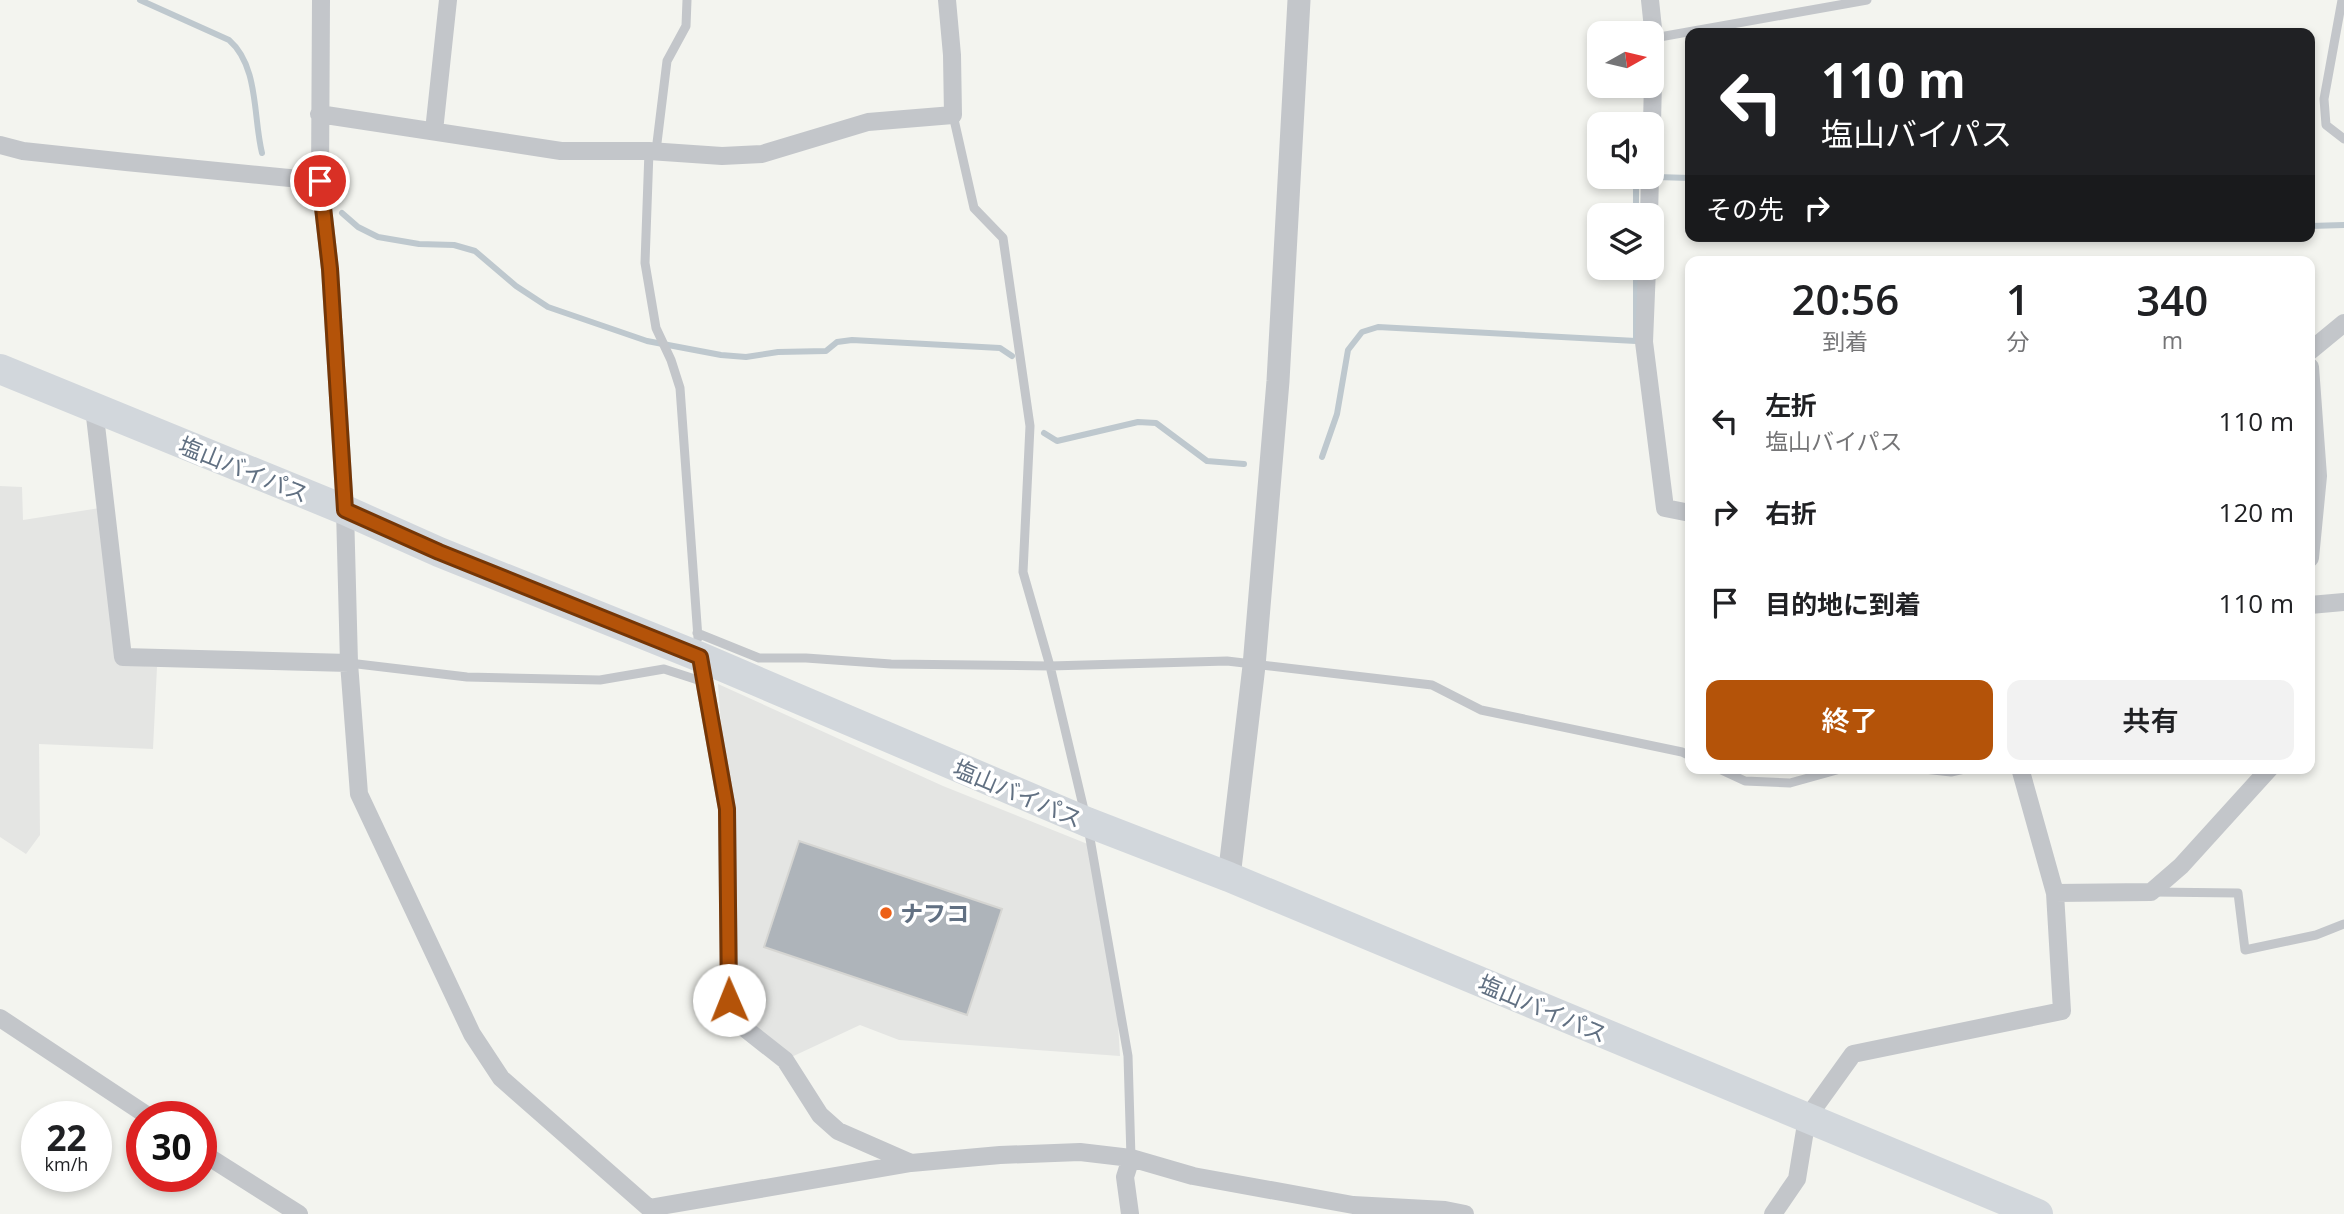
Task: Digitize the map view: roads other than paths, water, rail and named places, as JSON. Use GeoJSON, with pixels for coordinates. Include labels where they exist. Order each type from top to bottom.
{"type":"FeatureCollection","features":[{"type":"Feature","properties":{"kind":"highway","name":"塩山バイパス"},"geometry":{"type":"LineString","coordinates":[[0,369],[345,510],[439,552],[701,657],[1087,822],[1228,877],[2038,1214]]}},
{"type":"Feature","properties":{"kind":"street"},"geometry":{"type":"LineString","coordinates":[[321,0],[320,181],[330,269],[345,510],[349,663],[359,794],[472,1034],[501,1078],[648,1211],[911,1163],[1080,1152],[1130,1158],[1193,1176],[1353,1205],[1465,1214]]}},
{"type":"Feature","properties":{"kind":"street"},"geometry":{"type":"LineString","coordinates":[[434,131],[448,0]]}},
{"type":"Feature","properties":{"kind":"street"},"geometry":{"type":"LineString","coordinates":[[319,114],[561,152],[652,151],[722,156],[762,154],[868,122],[953,115],[952,55],[947,0]]}},
{"type":"Feature","properties":{"kind":"street"},"geometry":{"type":"LineString","coordinates":[[1228,877],[1254,666],[1278,380],[1299,0]]}},
{"type":"Feature","properties":{"kind":"street"},"geometry":{"type":"LineString","coordinates":[[1650,0],[1652,21]]}},
{"type":"Feature","properties":{"kind":"street"},"geometry":{"type":"LineString","coordinates":[[0,145],[23,151],[320,181]]}},
{"type":"Feature","properties":{"kind":"street"},"geometry":{"type":"LineString","coordinates":[[1647,280],[1644,342],[1665,508],[1685,512]]}},
{"type":"Feature","properties":{"kind":"street"},"geometry":{"type":"LineString","coordinates":[[2315,347],[2344,323]]}},
{"type":"Feature","properties":{"kind":"street"},"geometry":{"type":"LineString","coordinates":[[94,408],[123,657],[349,663]]}},
{"type":"Feature","properties":{"kind":"street"},"geometry":{"type":"LineString","coordinates":[[2315,435],[2318,476],[2315,507]]}},
{"type":"Feature","properties":{"kind":"street"},"geometry":{"type":"LineString","coordinates":[[2315,605],[2344,602]]}},
{"type":"Feature","properties":{"kind":"street"},"geometry":{"type":"LineString","coordinates":[[701,657],[727,809],[729,1000],[738,1024],[785,1060],[820,1115],[838,1131],[911,1163]]}},
{"type":"Feature","properties":{"kind":"street"},"geometry":{"type":"LineString","coordinates":[[1773,1214],[1797,1179],[1807,1118],[1853,1054],[2062,1011],[2055,893],[2022,774]]}},
{"type":"Feature","properties":{"kind":"street"},"geometry":{"type":"LineString","coordinates":[[2055,893],[2151,892],[2180,866],[2264,774]]}},
{"type":"Feature","properties":{"kind":"street"},"geometry":{"type":"LineString","coordinates":[[0,1018],[126,1101]]}},
{"type":"Feature","properties":{"kind":"street"},"geometry":{"type":"LineString","coordinates":[[1130,1158],[1125,1177],[1130,1214]]}},
{"type":"Feature","properties":{"kind":"street"},"geometry":{"type":"LineString","coordinates":[[217,1162],[299,1214]]}},
{"type":"Feature","properties":{"kind":"lane"},"geometry":{"type":"LineString","coordinates":[[687,0],[686,26],[667,61],[652,151],[644,244],[656,328],[680,388],[701,657]]}},
{"type":"Feature","properties":{"kind":"lane"},"geometry":{"type":"LineString","coordinates":[[1710,28],[1867,0]]}},
{"type":"Feature","properties":{"kind":"lane"},"geometry":{"type":"LineString","coordinates":[[2342,0],[2324,99],[2326,125],[2344,139]]}},
{"type":"Feature","properties":{"kind":"lane"},"geometry":{"type":"LineString","coordinates":[[1664,36],[1685,32]]}},
{"type":"Feature","properties":{"kind":"lane"},"geometry":{"type":"LineString","coordinates":[[953,115],[974,208],[1003,237],[1030,426],[1023,572],[1050,666],[1087,822],[1128,1056],[1130,1158]]}},
{"type":"Feature","properties":{"kind":"lane"},"geometry":{"type":"LineString","coordinates":[[349,663],[467,677],[600,680],[664,669],[701,657],[1050,666],[1227,662],[1432,685],[1481,710],[1685,754]]}},
{"type":"Feature","properties":{"kind":"lane"},"geometry":{"type":"LineString","coordinates":[[1730,774],[1745,781],[1790,783],[1822,774]]}},
{"type":"Feature","properties":{"kind":"lane"},"geometry":{"type":"LineString","coordinates":[[2151,892],[2238,893],[2245,950],[2316,935],[2344,923]]}},
{"type":"Feature","properties":{"kind":"waterway"},"geometry":{"type":"LineString","coordinates":[[140,0],[229,40],[239,51],[250,78],[262,153]]}},
{"type":"Feature","properties":{"kind":"waterway"},"geometry":{"type":"LineString","coordinates":[[1664,177],[1685,178]]}},
{"type":"Feature","properties":{"kind":"waterway"},"geometry":{"type":"LineString","coordinates":[[1636,189],[1636,203]]}},
{"type":"Feature","properties":{"kind":"waterway"},"geometry":{"type":"LineString","coordinates":[[342,213],[358,227],[378,237],[419,244],[454,245],[475,251],[516,286],[548,307],[647,341],[746,357],[778,352],[826,351],[837,342],[852,340],[1000,348],[1012,356]]}},
{"type":"Feature","properties":{"kind":"waterway"},"geometry":{"type":"LineString","coordinates":[[2315,226],[2344,225]]}},
{"type":"Feature","properties":{"kind":"waterway"},"geometry":{"type":"LineString","coordinates":[[1322,457],[1337,414],[1348,350],[1362,332],[1378,327],[1636,341],[1636,280]]}},
{"type":"Feature","properties":{"kind":"waterway"},"geometry":{"type":"LineString","coordinates":[[1044,433],[1057,441],[1138,422],[1156,423],[1207,461],[1244,464]]}},
{"type":"Feature","properties":{"kind":"place","name":"ナフコ"},"geometry":{"type":"Point","coordinates":[886,913]}}]}
